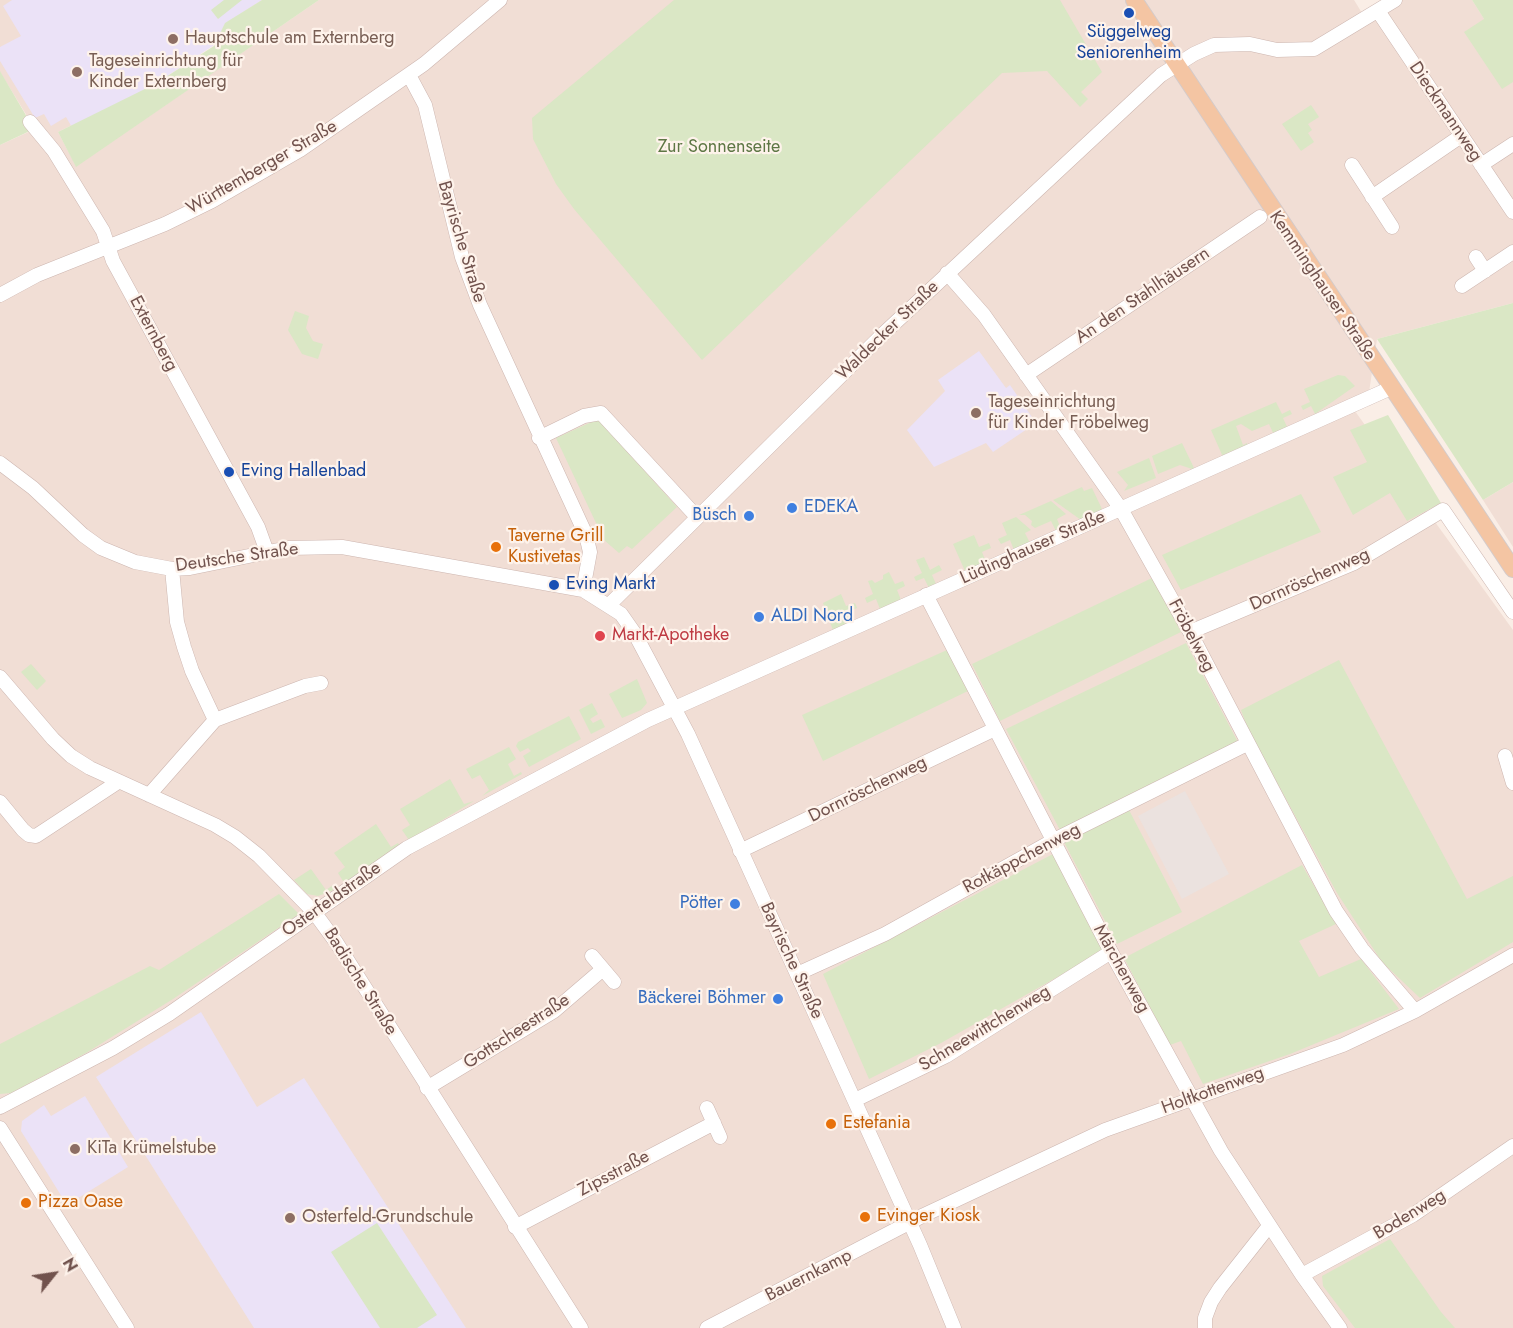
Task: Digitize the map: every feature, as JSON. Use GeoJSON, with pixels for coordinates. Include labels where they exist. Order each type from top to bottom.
{"type":"FeatureCollection","features":[{"type":"Feature","properties":{"kind":"main road","name":"Kemminghauser Straße"},"geometry":{"type":"LineString","coordinates":[[1134,0],[1513,569]]}},
{"type":"Feature","properties":{"kind":"street","name":"Württemberger Straße"},"geometry":{"type":"LineString","coordinates":[[0,295],[38,275],[108,248],[212,201],[300,150],[409,75],[500,0]]}},
{"type":"Feature","properties":{"kind":"street","name":"Waldecker Straße"},"geometry":{"type":"LineString","coordinates":[[609,605],[947,273],[1161,75],[1194,54],[1214,45],[1250,44],[1277,50],[1314,50],[1395,0]]}},
{"type":"Feature","properties":{"kind":"street","name":"Dieckmannweg"},"geometry":{"type":"LineString","coordinates":[[1378,11],[1513,212]]}},
{"type":"Feature","properties":{"kind":"street","name":"Bayrische Straße"},"geometry":{"type":"LineString","coordinates":[[409,75],[425,105],[465,267],[539,438],[588,543],[590,552],[583,590]]}},
{"type":"Feature","properties":{"kind":"street","name":"Externberg"},"geometry":{"type":"LineString","coordinates":[[30,122],[54,151],[103,231],[108,248],[258,526],[267,552]]}},
{"type":"Feature","properties":{"kind":"street"},"geometry":{"type":"LineString","coordinates":[[1372,196],[1461,136]]}},
{"type":"Feature","properties":{"kind":"street"},"geometry":{"type":"LineString","coordinates":[[1481,165],[1513,144]]}},
{"type":"Feature","properties":{"kind":"street"},"geometry":{"type":"LineString","coordinates":[[1352,165],[1392,226]]}},
{"type":"Feature","properties":{"kind":"street","name":"An den Stahlhäusern"},"geometry":{"type":"LineString","coordinates":[[1026,375],[1260,217]]}},
{"type":"Feature","properties":{"kind":"street"},"geometry":{"type":"LineString","coordinates":[[1462,286],[1513,252]]}},
{"type":"Feature","properties":{"kind":"street"},"geometry":{"type":"LineString","coordinates":[[1476,257],[1485,271]]}},
{"type":"Feature","properties":{"kind":"street","name":"Fröbelweg"},"geometry":{"type":"LineString","coordinates":[[947,273],[984,315],[1121,509],[1190,632],[1336,911],[1362,949],[1415,1011]]}},
{"type":"Feature","properties":{"kind":"street","name":"Lüdinghauser Straße"},"geometry":{"type":"LineString","coordinates":[[674,709],[1391,388]]}},
{"type":"Feature","properties":{"kind":"street"},"geometry":{"type":"LineString","coordinates":[[539,438],[584,416],[601,413],[697,517]]}},
{"type":"Feature","properties":{"kind":"street","name":"Deutsche Straße"},"geometry":{"type":"LineString","coordinates":[[0,463],[101,548],[135,562],[172,569],[209,565],[288,548],[342,547],[583,590],[609,605]]}},
{"type":"Feature","properties":{"kind":"street","name":"Dornröschenweg"},"geometry":{"type":"LineString","coordinates":[[1190,632],[1354,563],[1443,510],[1513,612]]}},
{"type":"Feature","properties":{"kind":"street"},"geometry":{"type":"LineString","coordinates":[[172,569],[177,622],[192,671],[215,720]]}},
{"type":"Feature","properties":{"kind":"street","name":"Märchenweg"},"geometry":{"type":"LineString","coordinates":[[926,595],[1111,952],[1221,1150],[1269,1226],[1340,1328]]}},
{"type":"Feature","properties":{"kind":"street","name":"Bayrische Straße"},"geometry":{"type":"LineString","coordinates":[[609,605],[621,614],[635,634],[674,709],[855,1100],[954,1328]]}},
{"type":"Feature","properties":{"kind":"street","name":"Badische Straße"},"geometry":{"type":"LineString","coordinates":[[0,677],[52,739],[71,756],[118,782],[215,825],[238,839],[314,912],[336,942],[581,1328]]}},
{"type":"Feature","properties":{"kind":"street"},"geometry":{"type":"LineString","coordinates":[[149,795],[215,720],[305,686],[321,683]]}},
{"type":"Feature","properties":{"kind":"street","name":"Osterfeldstraße"},"geometry":{"type":"LineString","coordinates":[[0,1107],[135,1035],[407,848],[450,823],[648,720],[674,709]]}},
{"type":"Feature","properties":{"kind":"street","name":"Dornröschenweg"},"geometry":{"type":"LineString","coordinates":[[740,851],[995,729]]}},
{"type":"Feature","properties":{"kind":"street","name":"Rotkäppchenweg"},"geometry":{"type":"LineString","coordinates":[[797,974],[885,934],[1054,840],[1247,744]]}},
{"type":"Feature","properties":{"kind":"street"},"geometry":{"type":"LineString","coordinates":[[1505,756],[1513,783]]}},
{"type":"Feature","properties":{"kind":"street"},"geometry":{"type":"LineString","coordinates":[[0,802],[23,830],[29,835],[36,836],[118,782]]}},
{"type":"Feature","properties":{"kind":"street","name":"Schneewittchenweg"},"geometry":{"type":"LineString","coordinates":[[855,1100],[945,1056],[1111,952]]}},
{"type":"Feature","properties":{"kind":"street"},"geometry":{"type":"LineString","coordinates":[[592,956],[614,982]]}},
{"type":"Feature","properties":{"kind":"street","name":"Holtkottenweg"},"geometry":{"type":"LineString","coordinates":[[910,1224],[1105,1130],[1343,1045],[1415,1011],[1513,956]]}},
{"type":"Feature","properties":{"kind":"street","name":"Gottscheestraße"},"geometry":{"type":"LineString","coordinates":[[427,1088],[554,1011],[603,969]]}},
{"type":"Feature","properties":{"kind":"street"},"geometry":{"type":"LineString","coordinates":[[707,1108],[720,1137]]}},
{"type":"Feature","properties":{"kind":"street","name":"Zipsstraße"},"geometry":{"type":"LineString","coordinates":[[515,1227],[612,1174],[714,1123]]}},
{"type":"Feature","properties":{"kind":"street"},"geometry":{"type":"LineString","coordinates":[[0,1128],[127,1328]]}},
{"type":"Feature","properties":{"kind":"street","name":"Bodenweg"},"geometry":{"type":"LineString","coordinates":[[1302,1275],[1413,1215],[1513,1146]]}},
{"type":"Feature","properties":{"kind":"street","name":"Bauernkamp"},"geometry":{"type":"LineString","coordinates":[[707,1328],[910,1224]]}},
{"type":"Feature","properties":{"kind":"street"},"geometry":{"type":"LineString","coordinates":[[1205,1328],[1205,1318],[1211,1302],[1269,1226]]}},
{"type":"Feature","properties":{"kind":"shaded area"},"geometry":{"type":"Polygon","coordinates":[[[0,0],[262,0],[226,23],[155,84],[58,132],[76,166],[319,0],[1354,0],[1362,13],[1384,0],[1472,0],[1513,64],[1513,303],[1377,339],[1368,399],[1352,407],[1513,630],[1513,1328],[0,1328],[0,145],[35,129],[0,72],[0,0]]]}},
{"type":"Feature","properties":{"kind":"shaded area","name":"Tageseinrichtung für Kinder Externberg"},"geometry":{"type":"Polygon","coordinates":[[[12,0],[262,0],[226,23],[214,45],[155,84],[73,129],[66,117],[51,126],[44,114],[35,118],[0,61],[0,47],[21,36],[3,6],[12,0]]]}},
{"type":"Feature","properties":{"kind":"shaded area","name":"Tageseinrichtung für Kinder Fröbelweg"},"geometry":{"type":"Polygon","coordinates":[[[979,351],[1006,388],[1010,385],[1036,423],[993,452],[986,443],[934,467],[907,430],[945,391],[938,380],[979,351]]]}},
{"type":"Feature","properties":{"kind":"shaded area"},"geometry":{"type":"Polygon","coordinates":[[[1513,482],[1513,547],[1483,500],[1513,482]]]}},
{"type":"Feature","properties":{"kind":"shaded area"},"geometry":{"type":"Polygon","coordinates":[[[1185,791],[1229,874],[1182,899],[1138,816],[1185,791]]]}},
{"type":"Feature","properties":{"kind":"shaded area","name":"Osterfeld-Grundschule"},"geometry":{"type":"Polygon","coordinates":[[[201,1012],[257,1107],[304,1078],[466,1328],[254,1328],[96,1077],[201,1012]]]}},
{"type":"Feature","properties":{"kind":"shaded area","name":"KiTa Krümelstube"},"geometry":{"type":"Polygon","coordinates":[[[85,1096],[128,1167],[67,1205],[21,1131],[22,1121],[44,1105],[51,1116],[85,1096]]]}},
{"type":"Feature","properties":{"kind":"green space"},"geometry":{"type":"Polygon","coordinates":[[[224,0],[242,0],[218,19],[211,10],[224,0]]]}},
{"type":"Feature","properties":{"kind":"green space"},"geometry":{"type":"Polygon","coordinates":[[[262,0],[319,0],[76,167],[58,132],[155,84],[214,46],[225,23],[262,0]]]}},
{"type":"Feature","properties":{"kind":"green space","name":"Zur Sonnenseite"},"geometry":{"type":"Polygon","coordinates":[[[674,0],[1060,0],[1102,72],[1081,92],[1088,99],[1080,107],[1047,71],[1002,73],[702,360],[574,209],[556,184],[533,139],[532,118],[674,0]]]}},
{"type":"Feature","properties":{"kind":"green space"},"geometry":{"type":"Polygon","coordinates":[[[1472,0],[1513,0],[1513,82],[1502,89],[1464,32],[1484,19],[1472,0]]]}},
{"type":"Feature","properties":{"kind":"green space"},"geometry":{"type":"Polygon","coordinates":[[[0,71],[34,129],[0,145],[0,71]]]}},
{"type":"Feature","properties":{"kind":"green space"},"geometry":{"type":"Polygon","coordinates":[[[1311,105],[1319,117],[1308,124],[1312,130],[1308,133],[1314,142],[1301,151],[1282,124],[1311,105]]]}},
{"type":"Feature","properties":{"kind":"green space"},"geometry":{"type":"Polygon","coordinates":[[[1513,303],[1513,482],[1483,500],[1377,339],[1513,303]]]}},
{"type":"Feature","properties":{"kind":"green space"},"geometry":{"type":"Polygon","coordinates":[[[295,311],[309,316],[306,328],[313,341],[323,344],[318,359],[302,354],[288,330],[295,311]]]}},
{"type":"Feature","properties":{"kind":"green space"},"geometry":{"type":"Polygon","coordinates":[[[1338,375],[1345,376],[1355,386],[1315,414],[1311,406],[1303,410],[1301,406],[1310,402],[1304,389],[1338,375]]]}},
{"type":"Feature","properties":{"kind":"green space"},"geometry":{"type":"Polygon","coordinates":[[[1276,402],[1282,414],[1290,410],[1292,414],[1283,418],[1288,429],[1274,435],[1269,424],[1252,431],[1241,424],[1236,426],[1243,445],[1247,443],[1248,446],[1223,457],[1211,430],[1276,402]]]}},
{"type":"Feature","properties":{"kind":"green space"},"geometry":{"type":"Polygon","coordinates":[[[1388,415],[1441,503],[1407,521],[1390,493],[1353,515],[1333,477],[1367,462],[1350,430],[1388,415]]]}},
{"type":"Feature","properties":{"kind":"green space"},"geometry":{"type":"Polygon","coordinates":[[[598,419],[677,507],[632,549],[627,546],[619,553],[604,540],[556,438],[598,419]]]}},
{"type":"Feature","properties":{"kind":"green space"},"geometry":{"type":"Polygon","coordinates":[[[1182,443],[1195,470],[1180,465],[1158,474],[1152,456],[1182,443]]]}},
{"type":"Feature","properties":{"kind":"green space"},"geometry":{"type":"Polygon","coordinates":[[[1149,458],[1156,478],[1124,491],[1128,485],[1117,472],[1149,458]]]}},
{"type":"Feature","properties":{"kind":"green space"},"geometry":{"type":"Polygon","coordinates":[[[1082,487],[1084,491],[1092,488],[1102,509],[1081,520],[1053,500],[1082,487]]]}},
{"type":"Feature","properties":{"kind":"green space"},"geometry":{"type":"Polygon","coordinates":[[[1301,494],[1321,532],[1181,590],[1162,555],[1301,494]]]}},
{"type":"Feature","properties":{"kind":"green space"},"geometry":{"type":"Polygon","coordinates":[[[1051,501],[1066,514],[1057,519],[1061,529],[1056,531],[1051,521],[1035,528],[1031,525],[1032,521],[1025,515],[1019,515],[1051,501]]]}},
{"type":"Feature","properties":{"kind":"green space"},"geometry":{"type":"Polygon","coordinates":[[[1016,517],[1031,530],[1025,533],[1030,543],[1014,550],[1010,540],[1001,544],[998,539],[1007,535],[1002,523],[1016,517]]]}},
{"type":"Feature","properties":{"kind":"green space"},"geometry":{"type":"Polygon","coordinates":[[[974,535],[979,547],[989,543],[991,548],[982,552],[986,562],[965,571],[953,544],[974,535]]]}},
{"type":"Feature","properties":{"kind":"green space"},"geometry":{"type":"Polygon","coordinates":[[[924,557],[930,570],[939,565],[942,570],[932,575],[936,584],[929,588],[924,578],[916,581],[914,577],[922,573],[916,560],[924,557]]]}},
{"type":"Feature","properties":{"kind":"green space"},"geometry":{"type":"Polygon","coordinates":[[[889,572],[895,584],[903,581],[905,586],[897,590],[901,600],[880,609],[876,599],[867,603],[865,598],[873,594],[868,581],[872,580],[875,583],[889,572]]]}},
{"type":"Feature","properties":{"kind":"green space"},"geometry":{"type":"Polygon","coordinates":[[[1152,578],[1181,632],[1000,721],[972,664],[1152,578]]]}},
{"type":"Feature","properties":{"kind":"green space"},"geometry":{"type":"Polygon","coordinates":[[[841,594],[846,606],[855,603],[857,608],[848,612],[853,621],[833,630],[823,603],[841,594]]]}},
{"type":"Feature","properties":{"kind":"green space"},"geometry":{"type":"Polygon","coordinates":[[[1186,643],[1241,748],[1060,830],[1006,729],[1186,643]]]}},
{"type":"Feature","properties":{"kind":"green space"},"geometry":{"type":"Polygon","coordinates":[[[947,650],[968,691],[823,761],[802,715],[947,650]]]}},
{"type":"Feature","properties":{"kind":"green space"},"geometry":{"type":"Polygon","coordinates":[[[1339,660],[1467,899],[1513,876],[1513,942],[1420,998],[1382,962],[1337,893],[1248,729],[1241,710],[1339,660]]]}},
{"type":"Feature","properties":{"kind":"green space"},"geometry":{"type":"Polygon","coordinates":[[[31,664],[46,681],[37,690],[21,672],[31,664]]]}},
{"type":"Feature","properties":{"kind":"green space"},"geometry":{"type":"Polygon","coordinates":[[[637,679],[647,703],[641,710],[622,718],[609,694],[637,679]]]}},
{"type":"Feature","properties":{"kind":"green space"},"geometry":{"type":"Polygon","coordinates":[[[592,703],[598,714],[590,719],[593,723],[601,719],[605,727],[591,734],[579,710],[592,703]]]}},
{"type":"Feature","properties":{"kind":"green space"},"geometry":{"type":"Polygon","coordinates":[[[569,716],[581,739],[529,767],[523,756],[531,751],[528,748],[520,752],[516,746],[518,742],[569,716]]]}},
{"type":"Feature","properties":{"kind":"green space"},"geometry":{"type":"Polygon","coordinates":[[[509,747],[516,759],[508,764],[514,776],[521,772],[522,774],[482,796],[489,790],[480,775],[472,779],[466,769],[509,747]]]}},
{"type":"Feature","properties":{"kind":"green space"},"geometry":{"type":"Polygon","coordinates":[[[450,779],[464,804],[474,801],[409,840],[402,830],[410,825],[400,809],[450,779]]]}},
{"type":"Feature","properties":{"kind":"green space"},"geometry":{"type":"Polygon","coordinates":[[[1129,810],[1182,912],[1117,944],[1064,842],[1129,810]]]}},
{"type":"Feature","properties":{"kind":"green space"},"geometry":{"type":"Polygon","coordinates":[[[376,824],[391,847],[398,843],[400,846],[346,882],[343,881],[338,873],[345,867],[334,853],[376,824]]]}},
{"type":"Feature","properties":{"kind":"green space"},"geometry":{"type":"Polygon","coordinates":[[[1053,854],[1105,950],[941,1043],[869,1079],[823,974],[1053,854]]]}},
{"type":"Feature","properties":{"kind":"green space"},"geometry":{"type":"Polygon","coordinates":[[[1302,865],[1336,924],[1299,941],[1319,977],[1361,959],[1399,1009],[1290,1054],[1203,1084],[1181,1041],[1170,1045],[1124,958],[1302,865]]]}},
{"type":"Feature","properties":{"kind":"green space"},"geometry":{"type":"Polygon","coordinates":[[[311,869],[326,890],[333,885],[334,890],[318,896],[307,894],[294,880],[311,869]]]}},
{"type":"Feature","properties":{"kind":"green space"},"geometry":{"type":"Polygon","coordinates":[[[279,894],[299,914],[173,999],[86,1053],[11,1093],[0,1094],[0,1044],[150,966],[159,970],[279,894]]]}},
{"type":"Feature","properties":{"kind":"green space"},"geometry":{"type":"Polygon","coordinates":[[[377,1223],[437,1315],[417,1328],[380,1328],[331,1252],[377,1223]]]}},
{"type":"Feature","properties":{"kind":"green space"},"geometry":{"type":"Polygon","coordinates":[[[1390,1239],[1441,1312],[1455,1328],[1355,1328],[1323,1286],[1322,1276],[1390,1239]]]}},
{"type":"Feature","properties":{"kind":"place","name":"Süggelweg Seniorenheim"},"geometry":{"type":"Point","coordinates":[1129,13]}},
{"type":"Feature","properties":{"kind":"place","name":"Hauptschule am Externberg"},"geometry":{"type":"Point","coordinates":[173,39]}},
{"type":"Feature","properties":{"kind":"place","name":"Tageseinrichtung für Kinder Externberg"},"geometry":{"type":"Point","coordinates":[77,72]}},
{"type":"Feature","properties":{"kind":"place","name":"Tageseinrichtung für Kinder Fröbelweg"},"geometry":{"type":"Point","coordinates":[976,413]}},
{"type":"Feature","properties":{"kind":"place","name":"Eving Hallenbad"},"geometry":{"type":"Point","coordinates":[229,472]}},
{"type":"Feature","properties":{"kind":"place","name":"EDEKA"},"geometry":{"type":"Point","coordinates":[792,508]}},
{"type":"Feature","properties":{"kind":"place","name":"Büsch"},"geometry":{"type":"Point","coordinates":[749,516]}},
{"type":"Feature","properties":{"kind":"place","name":"Taverne Grill Kustivetas"},"geometry":{"type":"Point","coordinates":[496,547]}},
{"type":"Feature","properties":{"kind":"place","name":"Eving Markt"},"geometry":{"type":"Point","coordinates":[554,585]}},
{"type":"Feature","properties":{"kind":"place","name":"ALDI Nord"},"geometry":{"type":"Point","coordinates":[759,617]}},
{"type":"Feature","properties":{"kind":"place","name":"Markt-Apotheke"},"geometry":{"type":"Point","coordinates":[600,636]}},
{"type":"Feature","properties":{"kind":"place","name":"Pötter"},"geometry":{"type":"Point","coordinates":[735,904]}},
{"type":"Feature","properties":{"kind":"place","name":"Bäckerei Böhmer"},"geometry":{"type":"Point","coordinates":[778,999]}},
{"type":"Feature","properties":{"kind":"place","name":"Estefania"},"geometry":{"type":"Point","coordinates":[831,1124]}},
{"type":"Feature","properties":{"kind":"place","name":"KiTa Krümelstube"},"geometry":{"type":"Point","coordinates":[75,1149]}},
{"type":"Feature","properties":{"kind":"place","name":"Pizza Oase"},"geometry":{"type":"Point","coordinates":[26,1203]}},
{"type":"Feature","properties":{"kind":"place","name":"Evinger Kiosk"},"geometry":{"type":"Point","coordinates":[865,1217]}},
{"type":"Feature","properties":{"kind":"place","name":"Osterfeld-Grundschule"},"geometry":{"type":"Point","coordinates":[290,1218]}}]}
